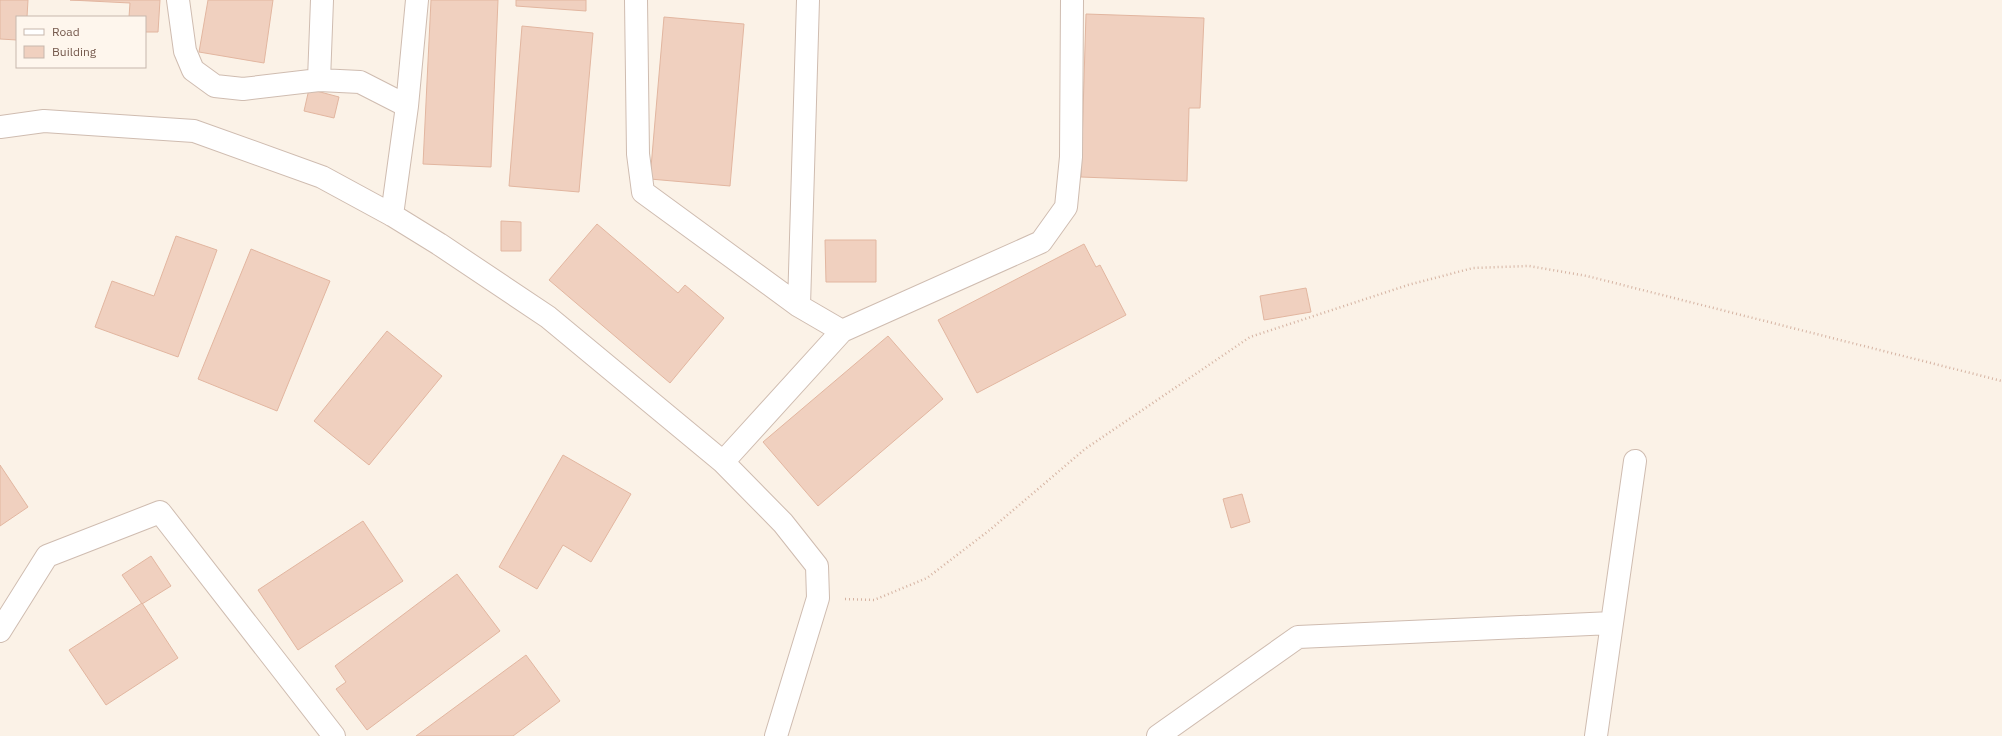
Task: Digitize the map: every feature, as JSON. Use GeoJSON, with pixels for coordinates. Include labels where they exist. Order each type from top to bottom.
{"type":"FeatureCollection","features":[{"type":"Feature","properties":{"kind":"street"},"geometry":{"type":"LineString","coordinates":[[178,0],[185,51],[193,70],[215,86],[243,89],[319,80],[360,82],[407,106]]}},
{"type":"Feature","properties":{"kind":"street"},"geometry":{"type":"LineString","coordinates":[[319,80],[322,0]]}},
{"type":"Feature","properties":{"kind":"street"},"geometry":{"type":"LineString","coordinates":[[392,215],[407,106],[417,0]]}},
{"type":"Feature","properties":{"kind":"street"},"geometry":{"type":"LineString","coordinates":[[636,0],[638,154],[643,192],[799,306],[842,331]]}},
{"type":"Feature","properties":{"kind":"street"},"geometry":{"type":"LineString","coordinates":[[799,306],[808,0]]}},
{"type":"Feature","properties":{"kind":"street"},"geometry":{"type":"LineString","coordinates":[[723,462],[842,331],[1041,242],[1066,207],[1071,157],[1072,0]]}},
{"type":"Feature","properties":{"kind":"street"},"geometry":{"type":"LineString","coordinates":[[0,128],[44,121],[194,131],[322,177],[392,215],[439,244],[548,317],[723,462],[783,523],[817,566],[818,598],[776,736]]}},
{"type":"Feature","properties":{"kind":"street"},"geometry":{"type":"LineString","coordinates":[[1596,736],[1635,461]]}},
{"type":"Feature","properties":{"kind":"street"},"geometry":{"type":"LineString","coordinates":[[0,631],[47,556],[160,512],[334,736]]}},
{"type":"Feature","properties":{"kind":"street"},"geometry":{"type":"LineString","coordinates":[[1158,736],[1298,637],[1612,623]]}},
{"type":"Feature","properties":{"kind":"path"},"geometry":{"type":"LineString","coordinates":[[818,598],[874,600],[926,578],[991,529],[1085,449],[1250,337],[1408,285],[1473,268],[1529,266],[1587,276],[2002,381]]}},
{"type":"Feature","properties":{"kind":"building"},"geometry":{"type":"Polygon","coordinates":[[[0,0],[28,0],[27,16],[16,16],[16,40],[0,39],[0,0]]]}},
{"type":"Feature","properties":{"kind":"building"},"geometry":{"type":"Polygon","coordinates":[[[70,0],[160,0],[158,32],[146,32],[146,16],[129,16],[130,3],[70,0]]]}},
{"type":"Feature","properties":{"kind":"building"},"geometry":{"type":"Polygon","coordinates":[[[208,0],[273,0],[264,63],[199,52],[208,0]]]}},
{"type":"Feature","properties":{"kind":"building"},"geometry":{"type":"Polygon","coordinates":[[[431,0],[498,0],[491,167],[423,164],[431,0]]]}},
{"type":"Feature","properties":{"kind":"building"},"geometry":{"type":"Polygon","coordinates":[[[516,0],[586,0],[586,11],[516,6],[516,0]]]}},
{"type":"Feature","properties":{"kind":"building"},"geometry":{"type":"Polygon","coordinates":[[[1086,14],[1204,18],[1200,108],[1189,108],[1187,181],[1081,177],[1086,14]]]}},
{"type":"Feature","properties":{"kind":"building"},"geometry":{"type":"Polygon","coordinates":[[[664,17],[744,24],[730,186],[650,179],[664,17]]]}},
{"type":"Feature","properties":{"kind":"building"},"geometry":{"type":"Polygon","coordinates":[[[522,26],[593,33],[579,192],[509,186],[522,26]]]}},
{"type":"Feature","properties":{"kind":"building"},"geometry":{"type":"Polygon","coordinates":[[[309,89],[339,97],[334,118],[304,111],[309,89]]]}},
{"type":"Feature","properties":{"kind":"building"},"geometry":{"type":"Polygon","coordinates":[[[501,221],[521,222],[521,251],[501,251],[501,221]]]}},
{"type":"Feature","properties":{"kind":"building"},"geometry":{"type":"Polygon","coordinates":[[[597,224],[678,293],[685,285],[724,318],[670,383],[549,280],[597,224]]]}},
{"type":"Feature","properties":{"kind":"building"},"geometry":{"type":"Polygon","coordinates":[[[176,236],[217,250],[178,357],[95,327],[112,281],[154,296],[176,236]]]}},
{"type":"Feature","properties":{"kind":"building"},"geometry":{"type":"Polygon","coordinates":[[[825,240],[876,240],[876,282],[826,282],[825,240]]]}},
{"type":"Feature","properties":{"kind":"building"},"geometry":{"type":"Polygon","coordinates":[[[1084,244],[1096,267],[1100,265],[1126,315],[977,393],[938,320],[1084,244]]]}},
{"type":"Feature","properties":{"kind":"building"},"geometry":{"type":"Polygon","coordinates":[[[251,249],[330,281],[277,411],[198,379],[251,249]]]}},
{"type":"Feature","properties":{"kind":"building"},"geometry":{"type":"Polygon","coordinates":[[[1306,288],[1311,312],[1264,320],[1260,296],[1306,288]]]}},
{"type":"Feature","properties":{"kind":"building"},"geometry":{"type":"Polygon","coordinates":[[[387,331],[442,376],[369,465],[314,421],[387,331]]]}},
{"type":"Feature","properties":{"kind":"building"},"geometry":{"type":"Polygon","coordinates":[[[888,336],[943,399],[818,506],[763,442],[888,336]]]}},
{"type":"Feature","properties":{"kind":"building"},"geometry":{"type":"Polygon","coordinates":[[[563,455],[631,494],[591,562],[563,545],[537,589],[499,567],[563,455]]]}},
{"type":"Feature","properties":{"kind":"building"},"geometry":{"type":"Polygon","coordinates":[[[0,465],[28,507],[0,526],[0,465]]]}},
{"type":"Feature","properties":{"kind":"building"},"geometry":{"type":"Polygon","coordinates":[[[1242,494],[1250,522],[1231,528],[1223,499],[1242,494]]]}},
{"type":"Feature","properties":{"kind":"building"},"geometry":{"type":"Polygon","coordinates":[[[363,521],[403,581],[298,650],[258,590],[363,521]]]}},
{"type":"Feature","properties":{"kind":"building"},"geometry":{"type":"Polygon","coordinates":[[[151,556],[171,586],[142,604],[122,575],[151,556]]]}},
{"type":"Feature","properties":{"kind":"building"},"geometry":{"type":"Polygon","coordinates":[[[457,574],[500,631],[367,730],[336,689],[346,682],[335,666],[457,574]]]}},
{"type":"Feature","properties":{"kind":"building"},"geometry":{"type":"Polygon","coordinates":[[[142,603],[178,658],[106,705],[69,650],[142,603]]]}},
{"type":"Feature","properties":{"kind":"building"},"geometry":{"type":"Polygon","coordinates":[[[526,655],[560,701],[513,736],[416,736],[526,655]]]}}]}
